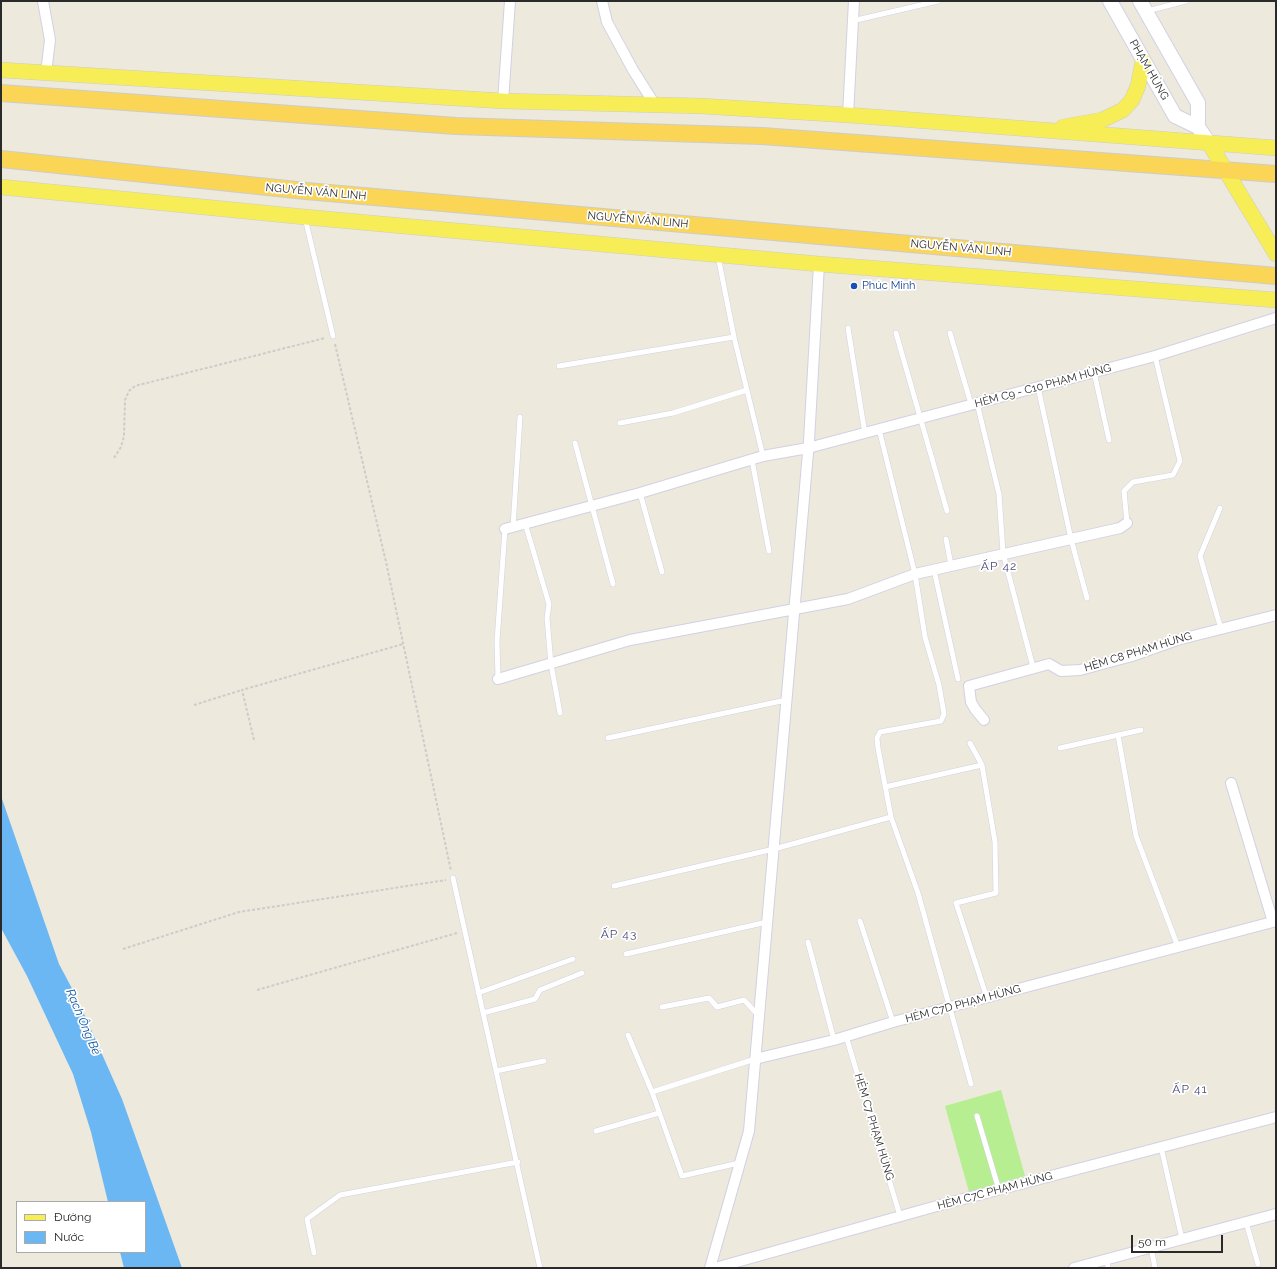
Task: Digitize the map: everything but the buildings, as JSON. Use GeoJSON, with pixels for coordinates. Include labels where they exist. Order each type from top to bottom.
{"type":"FeatureCollection","features":[{"type":"Feature","properties":{"kind":"highway"},"geometry":{"type":"LineString","coordinates":[[1,93],[456,126],[762,136],[1276,174]]}},
{"type":"Feature","properties":{"kind":"highway","name":"NGUYỄN VĂN LINH"},"geometry":{"type":"LineString","coordinates":[[1,159],[306,191],[1276,276]]}},
{"type":"Feature","properties":{"kind":"main road","name":"PHẠM HÙNG"},"geometry":{"type":"LineString","coordinates":[[1110,1],[1175,116],[1198,127],[1276,254]]}},
{"type":"Feature","properties":{"kind":"main road"},"geometry":{"type":"LineString","coordinates":[[1143,6],[1198,103],[1198,127]]}},
{"type":"Feature","properties":{"kind":"main road"},"geometry":{"type":"LineString","coordinates":[[1040,131],[1102,120],[1123,110],[1132,100],[1138,86],[1143,61]]}},
{"type":"Feature","properties":{"kind":"main road"},"geometry":{"type":"LineString","coordinates":[[1,70],[503,102],[701,106],[848,115],[1276,148]]}},
{"type":"Feature","properties":{"kind":"main road"},"geometry":{"type":"LineString","coordinates":[[1,187],[305,217],[819,264],[1276,300]]}},
{"type":"Feature","properties":{"kind":"street"},"geometry":{"type":"LineString","coordinates":[[43,1],[50,40],[46,73]]}},
{"type":"Feature","properties":{"kind":"street"},"geometry":{"type":"LineString","coordinates":[[503,102],[510,1]]}},
{"type":"Feature","properties":{"kind":"street"},"geometry":{"type":"LineString","coordinates":[[602,1],[607,22],[633,70],[656,105]]}},
{"type":"Feature","properties":{"kind":"street"},"geometry":{"type":"LineString","coordinates":[[848,115],[854,1]]}},
{"type":"Feature","properties":{"kind":"street"},"geometry":{"type":"LineString","coordinates":[[710,1268],[749,1131],[808,448],[819,264]]}},
{"type":"Feature","properties":{"kind":"street","name":"HẺM C9 - C10 PHẠM HÙNG"},"geometry":{"type":"LineString","coordinates":[[509,528],[640,493],[763,456],[808,448],[865,434],[1155,356],[1276,318]]}},
{"type":"Feature","properties":{"kind":"street"},"geometry":{"type":"LineString","coordinates":[[498,679],[630,640],[848,599],[915,574],[1003,553],[1120,528],[1127,523]]}},
{"type":"Feature","properties":{"kind":"street","name":"HẺM C8 PHẠM HÙNG"},"geometry":{"type":"LineString","coordinates":[[984,720],[975,710],[971,702],[969,686],[1049,664],[1061,671],[1080,670],[1132,656],[1177,640],[1276,615]]}},
{"type":"Feature","properties":{"kind":"street"},"geometry":{"type":"LineString","coordinates":[[1231,783],[1274,922]]}},
{"type":"Feature","properties":{"kind":"street","name":"HẺM C7D PHẠM HÙNG"},"geometry":{"type":"LineString","coordinates":[[755,1059],[834,1040],[893,1022],[1274,922]]}},
{"type":"Feature","properties":{"kind":"street","name":"HẺM C7C PHẠM HÙNG"},"geometry":{"type":"LineString","coordinates":[[715,1268],[999,1190],[1276,1117]]}},
{"type":"Feature","properties":{"kind":"street"},"geometry":{"type":"LineString","coordinates":[[1074,1268],[1108,1264],[1151,1247],[1276,1214]]}},
{"type":"Feature","properties":{"kind":"lane"},"geometry":{"type":"LineString","coordinates":[[852,21],[938,1]]}},
{"type":"Feature","properties":{"kind":"lane"},"geometry":{"type":"LineString","coordinates":[[1143,6],[1186,1]]}},
{"type":"Feature","properties":{"kind":"lane"},"geometry":{"type":"LineString","coordinates":[[305,217],[333,336]]}},
{"type":"Feature","properties":{"kind":"lane"},"geometry":{"type":"LineString","coordinates":[[718,254],[734,337],[763,456]]}},
{"type":"Feature","properties":{"kind":"lane"},"geometry":{"type":"LineString","coordinates":[[848,328],[865,434]]}},
{"type":"Feature","properties":{"kind":"lane"},"geometry":{"type":"LineString","coordinates":[[896,333],[947,511]]}},
{"type":"Feature","properties":{"kind":"lane"},"geometry":{"type":"LineString","coordinates":[[950,333],[974,404],[999,494],[1003,553],[1034,667]]}},
{"type":"Feature","properties":{"kind":"lane"},"geometry":{"type":"LineString","coordinates":[[559,366],[734,337]]}},
{"type":"Feature","properties":{"kind":"lane"},"geometry":{"type":"LineString","coordinates":[[1127,523],[1124,491],[1132,482],[1173,475],[1180,461],[1155,356]]}},
{"type":"Feature","properties":{"kind":"lane"},"geometry":{"type":"LineString","coordinates":[[1094,372],[1109,440]]}},
{"type":"Feature","properties":{"kind":"lane"},"geometry":{"type":"LineString","coordinates":[[1038,387],[1071,539],[1087,598]]}},
{"type":"Feature","properties":{"kind":"lane"},"geometry":{"type":"LineString","coordinates":[[620,423],[673,413],[747,390]]}},
{"type":"Feature","properties":{"kind":"lane"},"geometry":{"type":"LineString","coordinates":[[498,679],[497,641],[520,417]]}},
{"type":"Feature","properties":{"kind":"lane"},"geometry":{"type":"LineString","coordinates":[[879,429],[915,574],[924,637],[939,684],[944,714],[942,721],[880,732],[878,735],[878,748],[891,817],[918,893],[970,1084]]}},
{"type":"Feature","properties":{"kind":"lane"},"geometry":{"type":"LineString","coordinates":[[575,443],[613,584]]}},
{"type":"Feature","properties":{"kind":"lane"},"geometry":{"type":"LineString","coordinates":[[752,460],[769,551]]}},
{"type":"Feature","properties":{"kind":"lane"},"geometry":{"type":"LineString","coordinates":[[640,493],[662,572]]}},
{"type":"Feature","properties":{"kind":"lane"},"geometry":{"type":"LineString","coordinates":[[1220,508],[1200,556],[1221,628]]}},
{"type":"Feature","properties":{"kind":"lane"},"geometry":{"type":"LineString","coordinates":[[525,523],[548,604],[547,618],[551,664],[560,713]]}},
{"type":"Feature","properties":{"kind":"lane"},"geometry":{"type":"LineString","coordinates":[[946,540],[951,565]]}},
{"type":"Feature","properties":{"kind":"lane"},"geometry":{"type":"LineString","coordinates":[[934,570],[958,679]]}},
{"type":"Feature","properties":{"kind":"lane"},"geometry":{"type":"LineString","coordinates":[[608,738],[786,700]]}},
{"type":"Feature","properties":{"kind":"lane"},"geometry":{"type":"LineString","coordinates":[[1060,748],[1141,730]]}},
{"type":"Feature","properties":{"kind":"lane"},"geometry":{"type":"LineString","coordinates":[[1118,735],[1136,836],[1178,947]]}},
{"type":"Feature","properties":{"kind":"lane"},"geometry":{"type":"LineString","coordinates":[[970,743],[982,765],[995,842],[996,893],[956,903],[987,998]]}},
{"type":"Feature","properties":{"kind":"lane"},"geometry":{"type":"LineString","coordinates":[[886,787],[982,765]]}},
{"type":"Feature","properties":{"kind":"lane"},"geometry":{"type":"LineString","coordinates":[[614,886],[774,849],[891,817]]}},
{"type":"Feature","properties":{"kind":"lane"},"geometry":{"type":"LineString","coordinates":[[453,878],[478,993],[518,1162],[540,1268]]}},
{"type":"Feature","properties":{"kind":"lane"},"geometry":{"type":"LineString","coordinates":[[860,921],[893,1022]]}},
{"type":"Feature","properties":{"kind":"lane"},"geometry":{"type":"LineString","coordinates":[[626,954],[767,922]]}},
{"type":"Feature","properties":{"kind":"lane"},"geometry":{"type":"LineString","coordinates":[[808,942],[834,1040]]}},
{"type":"Feature","properties":{"kind":"lane"},"geometry":{"type":"LineString","coordinates":[[478,993],[573,959]]}},
{"type":"Feature","properties":{"kind":"lane"},"geometry":{"type":"LineString","coordinates":[[483,1013],[535,999],[540,990],[582,973]]}},
{"type":"Feature","properties":{"kind":"lane"},"geometry":{"type":"LineString","coordinates":[[662,1007],[709,998],[717,1007],[744,1000],[759,1016]]}},
{"type":"Feature","properties":{"kind":"lane"},"geometry":{"type":"LineString","coordinates":[[628,1035],[652,1092],[682,1176],[740,1162]]}},
{"type":"Feature","properties":{"kind":"lane","name":"HẺM C7 PHẠM HÙNG"},"geometry":{"type":"LineString","coordinates":[[846,1036],[901,1217]]}},
{"type":"Feature","properties":{"kind":"lane","name":"HẺM C7D PHẠM HÙNG"},"geometry":{"type":"LineString","coordinates":[[652,1092],[755,1059]]}},
{"type":"Feature","properties":{"kind":"lane"},"geometry":{"type":"LineString","coordinates":[[496,1071],[544,1061]]}},
{"type":"Feature","properties":{"kind":"lane"},"geometry":{"type":"LineString","coordinates":[[596,1131],[659,1113]]}},
{"type":"Feature","properties":{"kind":"lane"},"geometry":{"type":"LineString","coordinates":[[977,1116],[999,1190]]}},
{"type":"Feature","properties":{"kind":"lane"},"geometry":{"type":"LineString","coordinates":[[1161,1147],[1182,1239]]}},
{"type":"Feature","properties":{"kind":"lane"},"geometry":{"type":"LineString","coordinates":[[314,1253],[308,1219],[340,1195],[518,1162]]}},
{"type":"Feature","properties":{"kind":"lane"},"geometry":{"type":"LineString","coordinates":[[1246,1222],[1258,1264]]}},
{"type":"Feature","properties":{"kind":"lane"},"geometry":{"type":"LineString","coordinates":[[1151,1247],[1155,1268]]}},
{"type":"Feature","properties":{"kind":"path"},"geometry":{"type":"LineString","coordinates":[[114,458],[121,447],[124,436],[125,400],[129,391],[135,386],[333,336],[386,562],[453,878],[432,883],[239,912],[124,949]]}},
{"type":"Feature","properties":{"kind":"path"},"geometry":{"type":"LineString","coordinates":[[194,705],[403,644]]}},
{"type":"Feature","properties":{"kind":"path"},"geometry":{"type":"LineString","coordinates":[[242,690],[254,740]]}},
{"type":"Feature","properties":{"kind":"path"},"geometry":{"type":"LineString","coordinates":[[257,990],[464,931]]}},
{"type":"Feature","properties":{"kind":"green space"},"geometry":{"type":"Polygon","coordinates":[[[1001,1090],[1025,1176],[969,1192],[945,1106],[1001,1090]]]}},
{"type":"Feature","properties":{"kind":"water","name":"Rạch Ông Bé"},"geometry":{"type":"Polygon","coordinates":[[[1,796],[59,964],[76,996],[122,1099],[182,1268],[124,1268],[120,1253],[146,1253],[146,1201],[108,1201],[91,1132],[73,1074],[27,976],[1,928],[1,796]]]}},
{"type":"Feature","properties":{"kind":"place","name":"Phúc Minh"},"geometry":{"type":"Point","coordinates":[854,286]}},
{"type":"Feature","properties":{"kind":"district","name":"ẤP 42"},"geometry":{"type":"Point","coordinates":[999,566]}},
{"type":"Feature","properties":{"kind":"district","name":"ẤP 43"},"geometry":{"type":"Point","coordinates":[619,934]}},
{"type":"Feature","properties":{"kind":"district","name":"ẤP 41"},"geometry":{"type":"Point","coordinates":[1190,1089]}}]}
